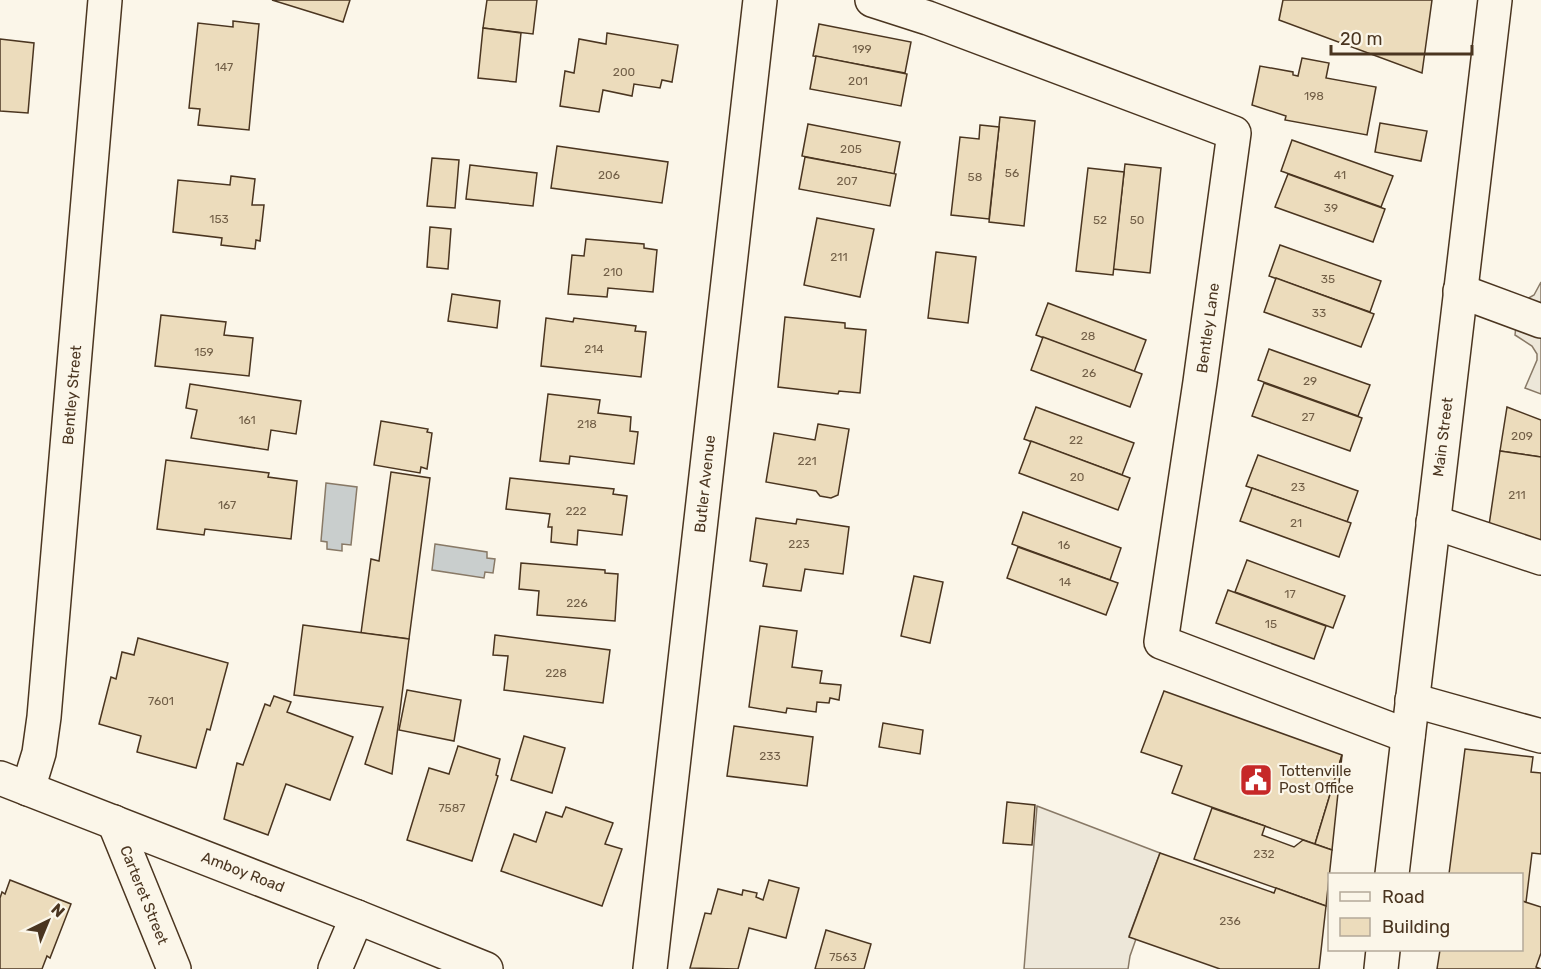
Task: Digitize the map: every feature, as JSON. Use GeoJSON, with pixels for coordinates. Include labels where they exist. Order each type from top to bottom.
{"type":"FeatureCollection","features":[{"type":"Feature","properties":{"kind":"street","name":"Bentley Street"},"geometry":{"type":"LineString","coordinates":[[14,783],[39,753],[44,717],[105,0]]}},
{"type":"Feature","properties":{"kind":"street","name":"Butler Avenue"},"geometry":{"type":"LineString","coordinates":[[650,969],[760,0]]}},
{"type":"Feature","properties":{"kind":"street","name":"Bentley Lane"},"geometry":{"type":"LineString","coordinates":[[872,0],[928,18],[1234,133],[1161,642],[1408,736]]}},
{"type":"Feature","properties":{"kind":"street","name":"Main Street"},"geometry":{"type":"LineString","coordinates":[[1392,873],[1495,0]]}},
{"type":"Feature","properties":{"kind":"street"},"geometry":{"type":"LineString","coordinates":[[1460,291],[1541,321]]}},
{"type":"Feature","properties":{"kind":"street"},"geometry":{"type":"LineString","coordinates":[[1433,522],[1541,558]]}},
{"type":"Feature","properties":{"kind":"street"},"geometry":{"type":"LineString","coordinates":[[1412,700],[1541,736]]}},
{"type":"Feature","properties":{"kind":"street","name":"Amboy Road"},"geometry":{"type":"LineString","coordinates":[[14,783],[486,969]]}},
{"type":"Feature","properties":{"kind":"street","name":"Carteret Street"},"geometry":{"type":"LineString","coordinates":[[114,822],[174,969]]}},
{"type":"Feature","properties":{"kind":"street"},"geometry":{"type":"LineString","coordinates":[[335,969],[357,917]]}},
{"type":"Feature","properties":{"kind":"street"},"geometry":{"type":"LineString","coordinates":[[1381,969],[1383,951]]}},
{"type":"Feature","properties":{"kind":"shaded area"},"geometry":{"type":"Polygon","coordinates":[[[1541,282],[1541,394],[1525,388],[1537,360],[1537,354],[1532,346],[1515,335],[1519,298],[1527,299],[1534,295],[1541,282]]]}},
{"type":"Feature","properties":{"kind":"shaded area"},"geometry":{"type":"Polygon","coordinates":[[[326,483],[357,487],[351,545],[342,544],[342,551],[327,549],[327,542],[321,541],[326,483]]]}},
{"type":"Feature","properties":{"kind":"shaded area"},"geometry":{"type":"Polygon","coordinates":[[[435,544],[487,552],[487,558],[495,559],[493,573],[485,572],[484,578],[432,570],[435,544]]]}},
{"type":"Feature","properties":{"kind":"shaded area"},"geometry":{"type":"Polygon","coordinates":[[[1037,806],[1160,853],[1129,936],[1136,939],[1128,969],[1024,969],[1037,806]]]}},
{"type":"Feature","properties":{"kind":"building"},"geometry":{"type":"Polygon","coordinates":[[[272,0],[350,0],[343,22],[272,0]]]}},
{"type":"Feature","properties":{"kind":"building"},"geometry":{"type":"Polygon","coordinates":[[[487,0],[537,0],[533,34],[483,28],[487,0]]]}},
{"type":"Feature","properties":{"kind":"building"},"geometry":{"type":"Polygon","coordinates":[[[1283,0],[1432,0],[1422,73],[1279,20],[1283,0]]]}},
{"type":"Feature","properties":{"kind":"building"},"geometry":{"type":"Polygon","coordinates":[[[233,21],[259,24],[249,130],[198,125],[200,109],[189,108],[198,23],[233,27],[233,21]]]}},
{"type":"Feature","properties":{"kind":"building"},"geometry":{"type":"Polygon","coordinates":[[[819,24],[911,42],[905,73],[813,56],[819,24]]]}},
{"type":"Feature","properties":{"kind":"building"},"geometry":{"type":"Polygon","coordinates":[[[483,28],[521,33],[516,82],[478,78],[483,28]]]}},
{"type":"Feature","properties":{"kind":"building"},"geometry":{"type":"Polygon","coordinates":[[[607,33],[678,45],[672,82],[662,80],[660,88],[634,84],[632,96],[603,90],[599,112],[560,106],[565,71],[574,73],[579,39],[606,44],[607,33]]]}},
{"type":"Feature","properties":{"kind":"building"},"geometry":{"type":"Polygon","coordinates":[[[0,39],[34,43],[28,113],[0,111],[0,39]]]}},
{"type":"Feature","properties":{"kind":"building"},"geometry":{"type":"Polygon","coordinates":[[[816,56],[907,74],[901,106],[810,89],[816,56]]]}},
{"type":"Feature","properties":{"kind":"building"},"geometry":{"type":"Polygon","coordinates":[[[1302,58],[1329,63],[1326,78],[1376,87],[1367,135],[1285,120],[1286,116],[1252,105],[1260,66],[1293,72],[1293,75],[1298,76],[1302,58]]]}},
{"type":"Feature","properties":{"kind":"building"},"geometry":{"type":"Polygon","coordinates":[[[1000,117],[1035,121],[1024,226],[989,222],[1000,117]]]}},
{"type":"Feature","properties":{"kind":"building"},"geometry":{"type":"Polygon","coordinates":[[[1380,123],[1427,131],[1421,161],[1375,152],[1380,123]]]}},
{"type":"Feature","properties":{"kind":"building"},"geometry":{"type":"Polygon","coordinates":[[[808,124],[900,142],[894,174],[802,156],[808,124]]]}},
{"type":"Feature","properties":{"kind":"building"},"geometry":{"type":"Polygon","coordinates":[[[980,125],[999,127],[989,219],[951,215],[960,137],[979,139],[980,125]]]}},
{"type":"Feature","properties":{"kind":"building"},"geometry":{"type":"Polygon","coordinates":[[[1292,140],[1393,176],[1381,207],[1281,171],[1292,140]]]}},
{"type":"Feature","properties":{"kind":"building"},"geometry":{"type":"Polygon","coordinates":[[[557,146],[668,162],[662,203],[551,188],[557,146]]]}},
{"type":"Feature","properties":{"kind":"building"},"geometry":{"type":"Polygon","coordinates":[[[805,157],[896,174],[890,206],[799,189],[805,157]]]}},
{"type":"Feature","properties":{"kind":"building"},"geometry":{"type":"Polygon","coordinates":[[[432,158],[459,160],[455,208],[427,206],[432,158]]]}},
{"type":"Feature","properties":{"kind":"building"},"geometry":{"type":"Polygon","coordinates":[[[1125,164],[1161,168],[1150,273],[1113,269],[1125,164]]]}},
{"type":"Feature","properties":{"kind":"building"},"geometry":{"type":"Polygon","coordinates":[[[470,165],[537,173],[533,206],[466,199],[470,165]]]}},
{"type":"Feature","properties":{"kind":"building"},"geometry":{"type":"Polygon","coordinates":[[[1088,168],[1124,172],[1113,275],[1076,271],[1088,168]]]}},
{"type":"Feature","properties":{"kind":"building"},"geometry":{"type":"Polygon","coordinates":[[[1288,174],[1385,209],[1373,242],[1275,207],[1288,174]]]}},
{"type":"Feature","properties":{"kind":"building"},"geometry":{"type":"Polygon","coordinates":[[[231,176],[255,179],[252,205],[264,205],[260,241],[256,240],[255,249],[221,245],[222,238],[173,232],[178,180],[230,185],[231,176]]]}},
{"type":"Feature","properties":{"kind":"building"},"geometry":{"type":"Polygon","coordinates":[[[817,218],[874,229],[860,297],[804,285],[817,218]]]}},
{"type":"Feature","properties":{"kind":"building"},"geometry":{"type":"Polygon","coordinates":[[[430,227],[451,229],[448,269],[427,267],[430,227]]]}},
{"type":"Feature","properties":{"kind":"building"},"geometry":{"type":"Polygon","coordinates":[[[586,239],[644,244],[644,248],[657,250],[653,292],[608,288],[607,297],[568,294],[572,255],[584,256],[586,239]]]}},
{"type":"Feature","properties":{"kind":"building"},"geometry":{"type":"Polygon","coordinates":[[[1280,245],[1381,281],[1370,312],[1269,276],[1280,245]]]}},
{"type":"Feature","properties":{"kind":"building"},"geometry":{"type":"Polygon","coordinates":[[[936,252],[976,257],[968,323],[928,318],[936,252]]]}},
{"type":"Feature","properties":{"kind":"building"},"geometry":{"type":"Polygon","coordinates":[[[1276,278],[1374,314],[1361,347],[1264,312],[1276,278]]]}},
{"type":"Feature","properties":{"kind":"building"},"geometry":{"type":"Polygon","coordinates":[[[452,294],[500,301],[497,328],[448,321],[452,294]]]}},
{"type":"Feature","properties":{"kind":"building"},"geometry":{"type":"Polygon","coordinates":[[[1048,303],[1146,340],[1134,372],[1036,335],[1048,303]]]}},
{"type":"Feature","properties":{"kind":"building"},"geometry":{"type":"Polygon","coordinates":[[[161,315],[226,322],[224,335],[253,338],[249,376],[155,366],[161,315]]]}},
{"type":"Feature","properties":{"kind":"building"},"geometry":{"type":"Polygon","coordinates":[[[785,317],[845,323],[845,328],[866,330],[860,393],[839,391],[838,394],[778,387],[785,317]]]}},
{"type":"Feature","properties":{"kind":"building"},"geometry":{"type":"Polygon","coordinates":[[[546,318],[573,322],[574,318],[636,326],[635,331],[646,332],[641,377],[541,366],[546,318]]]}},
{"type":"Feature","properties":{"kind":"building"},"geometry":{"type":"Polygon","coordinates":[[[1043,337],[1142,374],[1130,407],[1031,370],[1043,337]]]}},
{"type":"Feature","properties":{"kind":"building"},"geometry":{"type":"Polygon","coordinates":[[[1269,349],[1370,385],[1358,416],[1258,380],[1269,349]]]}},
{"type":"Feature","properties":{"kind":"building"},"geometry":{"type":"Polygon","coordinates":[[[1264,383],[1362,418],[1350,451],[1252,416],[1264,383]]]}},
{"type":"Feature","properties":{"kind":"building"},"geometry":{"type":"Polygon","coordinates":[[[190,384],[301,401],[296,434],[271,430],[268,450],[191,438],[197,410],[186,408],[190,384]]]}},
{"type":"Feature","properties":{"kind":"building"},"geometry":{"type":"Polygon","coordinates":[[[548,394],[600,400],[598,413],[631,417],[630,431],[638,432],[634,464],[570,456],[569,464],[540,461],[548,394]]]}},
{"type":"Feature","properties":{"kind":"building"},"geometry":{"type":"Polygon","coordinates":[[[1036,407],[1134,443],[1122,475],[1024,439],[1036,407]]]}},
{"type":"Feature","properties":{"kind":"building"},"geometry":{"type":"Polygon","coordinates":[[[1507,407],[1541,420],[1541,457],[1500,451],[1507,407]]]}},
{"type":"Feature","properties":{"kind":"building"},"geometry":{"type":"Polygon","coordinates":[[[381,421],[428,429],[427,432],[432,433],[427,469],[421,467],[420,473],[374,465],[381,421]]]}},
{"type":"Feature","properties":{"kind":"building"},"geometry":{"type":"Polygon","coordinates":[[[818,424],[849,429],[838,495],[831,498],[820,496],[816,491],[766,482],[774,433],[815,440],[818,424]]]}},
{"type":"Feature","properties":{"kind":"building"},"geometry":{"type":"Polygon","coordinates":[[[1031,441],[1130,478],[1118,510],[1019,473],[1031,441]]]}},
{"type":"Feature","properties":{"kind":"building"},"geometry":{"type":"Polygon","coordinates":[[[1500,451],[1541,457],[1541,540],[1488,532],[1500,451]]]}},
{"type":"Feature","properties":{"kind":"building"},"geometry":{"type":"Polygon","coordinates":[[[1258,455],[1358,491],[1347,522],[1246,486],[1258,455]]]}},
{"type":"Feature","properties":{"kind":"building"},"geometry":{"type":"Polygon","coordinates":[[[166,460],[269,473],[268,477],[297,481],[291,539],[205,529],[204,535],[157,529],[166,460]]]}},
{"type":"Feature","properties":{"kind":"building"},"geometry":{"type":"Polygon","coordinates":[[[391,472],[430,478],[409,639],[361,633],[371,559],[379,561],[391,472]]]}},
{"type":"Feature","properties":{"kind":"building"},"geometry":{"type":"Polygon","coordinates":[[[510,478],[614,489],[613,494],[627,496],[622,535],[578,530],[577,545],[551,542],[552,527],[548,527],[550,514],[506,509],[510,478]]]}},
{"type":"Feature","properties":{"kind":"building"},"geometry":{"type":"Polygon","coordinates":[[[1252,488],[1351,523],[1339,557],[1240,521],[1252,488]]]}},
{"type":"Feature","properties":{"kind":"building"},"geometry":{"type":"Polygon","coordinates":[[[1023,512],[1121,548],[1110,580],[1012,544],[1023,512]]]}},
{"type":"Feature","properties":{"kind":"building"},"geometry":{"type":"Polygon","coordinates":[[[756,518],[796,524],[797,519],[849,527],[843,574],[805,569],[801,591],[763,586],[767,564],[750,561],[756,518]]]}},
{"type":"Feature","properties":{"kind":"building"},"geometry":{"type":"Polygon","coordinates":[[[1018,547],[1118,583],[1106,615],[1007,578],[1018,547]]]}},
{"type":"Feature","properties":{"kind":"building"},"geometry":{"type":"Polygon","coordinates":[[[1247,560],[1345,596],[1333,628],[1235,592],[1247,560]]]}},
{"type":"Feature","properties":{"kind":"building"},"geometry":{"type":"Polygon","coordinates":[[[521,563],[605,570],[605,573],[618,574],[615,621],[537,615],[539,591],[519,589],[521,563]]]}},
{"type":"Feature","properties":{"kind":"building"},"geometry":{"type":"Polygon","coordinates":[[[914,576],[943,582],[930,643],[901,636],[914,576]]]}},
{"type":"Feature","properties":{"kind":"building"},"geometry":{"type":"Polygon","coordinates":[[[1228,590],[1326,626],[1314,659],[1216,623],[1228,590]]]}},
{"type":"Feature","properties":{"kind":"building"},"geometry":{"type":"Polygon","coordinates":[[[303,625],[409,639],[392,774],[365,764],[383,707],[294,695],[303,625]]]}},
{"type":"Feature","properties":{"kind":"building"},"geometry":{"type":"Polygon","coordinates":[[[760,626],[797,631],[792,667],[822,671],[820,683],[841,685],[839,700],[830,698],[829,703],[817,702],[816,712],[787,708],[786,713],[749,707],[760,626]]]}},
{"type":"Feature","properties":{"kind":"building"},"geometry":{"type":"Polygon","coordinates":[[[495,635],[610,650],[603,703],[504,690],[508,656],[493,655],[495,635]]]}},
{"type":"Feature","properties":{"kind":"building"},"geometry":{"type":"Polygon","coordinates":[[[138,638],[228,663],[210,730],[207,729],[196,768],[137,752],[141,736],[99,724],[111,677],[116,679],[122,652],[134,655],[138,638]]]}},
{"type":"Feature","properties":{"kind":"building"},"geometry":{"type":"Polygon","coordinates":[[[407,690],[461,700],[454,741],[399,730],[407,690]]]}},
{"type":"Feature","properties":{"kind":"building","name":"Tottenville Post Office"},"geometry":{"type":"Polygon","coordinates":[[[1164,691],[1342,755],[1315,844],[1172,793],[1182,766],[1141,752],[1164,691]]]}},
{"type":"Feature","properties":{"kind":"building"},"geometry":{"type":"Polygon","coordinates":[[[274,696],[291,702],[287,712],[353,737],[330,800],[286,784],[268,835],[224,819],[237,763],[243,765],[265,704],[270,706],[274,696]]]}},
{"type":"Feature","properties":{"kind":"building"},"geometry":{"type":"Polygon","coordinates":[[[883,723],[923,730],[920,754],[879,747],[883,723]]]}},
{"type":"Feature","properties":{"kind":"building"},"geometry":{"type":"Polygon","coordinates":[[[734,726],[813,737],[807,786],[727,776],[734,726]]]}},
{"type":"Feature","properties":{"kind":"building"},"geometry":{"type":"Polygon","coordinates":[[[524,736],[565,748],[552,793],[511,780],[524,736]]]}},
{"type":"Feature","properties":{"kind":"building"},"geometry":{"type":"Polygon","coordinates":[[[458,746],[500,759],[496,775],[498,776],[472,861],[407,840],[429,768],[449,774],[458,746]]]}},
{"type":"Feature","properties":{"kind":"building"},"geometry":{"type":"Polygon","coordinates":[[[1465,749],[1533,757],[1531,772],[1541,773],[1541,854],[1532,853],[1526,902],[1523,901],[1523,873],[1449,873],[1465,749]]]}},
{"type":"Feature","properties":{"kind":"building"},"geometry":{"type":"Polygon","coordinates":[[[1342,755],[1332,850],[1315,844],[1342,755]]]}},
{"type":"Feature","properties":{"kind":"building"},"geometry":{"type":"Polygon","coordinates":[[[1007,802],[1035,805],[1032,845],[1003,843],[1007,802]]]}},
{"type":"Feature","properties":{"kind":"building"},"geometry":{"type":"Polygon","coordinates":[[[566,807],[613,823],[605,844],[622,849],[602,906],[501,871],[514,834],[536,842],[546,812],[562,817],[566,807]]]}},
{"type":"Feature","properties":{"kind":"building"},"geometry":{"type":"Polygon","coordinates":[[[1212,808],[1265,826],[1262,835],[1294,847],[1303,840],[1332,850],[1326,906],[1194,859],[1212,808]]]}},
{"type":"Feature","properties":{"kind":"building"},"geometry":{"type":"Polygon","coordinates":[[[1160,853],[1274,893],[1276,888],[1326,906],[1319,969],[1220,969],[1129,937],[1160,853]]]}},
{"type":"Feature","properties":{"kind":"building"},"geometry":{"type":"Polygon","coordinates":[[[10,880],[71,904],[50,958],[47,956],[42,969],[0,969],[0,898],[2,892],[5,894],[10,880]]]}},
{"type":"Feature","properties":{"kind":"building"},"geometry":{"type":"Polygon","coordinates":[[[769,880],[799,888],[786,938],[749,928],[738,969],[690,968],[705,913],[711,914],[718,889],[742,895],[743,890],[757,893],[756,897],[763,900],[769,880]]]}},
{"type":"Feature","properties":{"kind":"building"},"geometry":{"type":"Polygon","coordinates":[[[1523,901],[1541,907],[1541,953],[1536,967],[1541,969],[1437,969],[1440,951],[1523,951],[1523,901]]]}},
{"type":"Feature","properties":{"kind":"building"},"geometry":{"type":"Polygon","coordinates":[[[826,930],[871,944],[864,969],[815,969],[826,930]]]}},
{"type":"Feature","properties":{"kind":"place","name":"Tottenville Post Office"},"geometry":{"type":"Point","coordinates":[1256,780]}}]}
